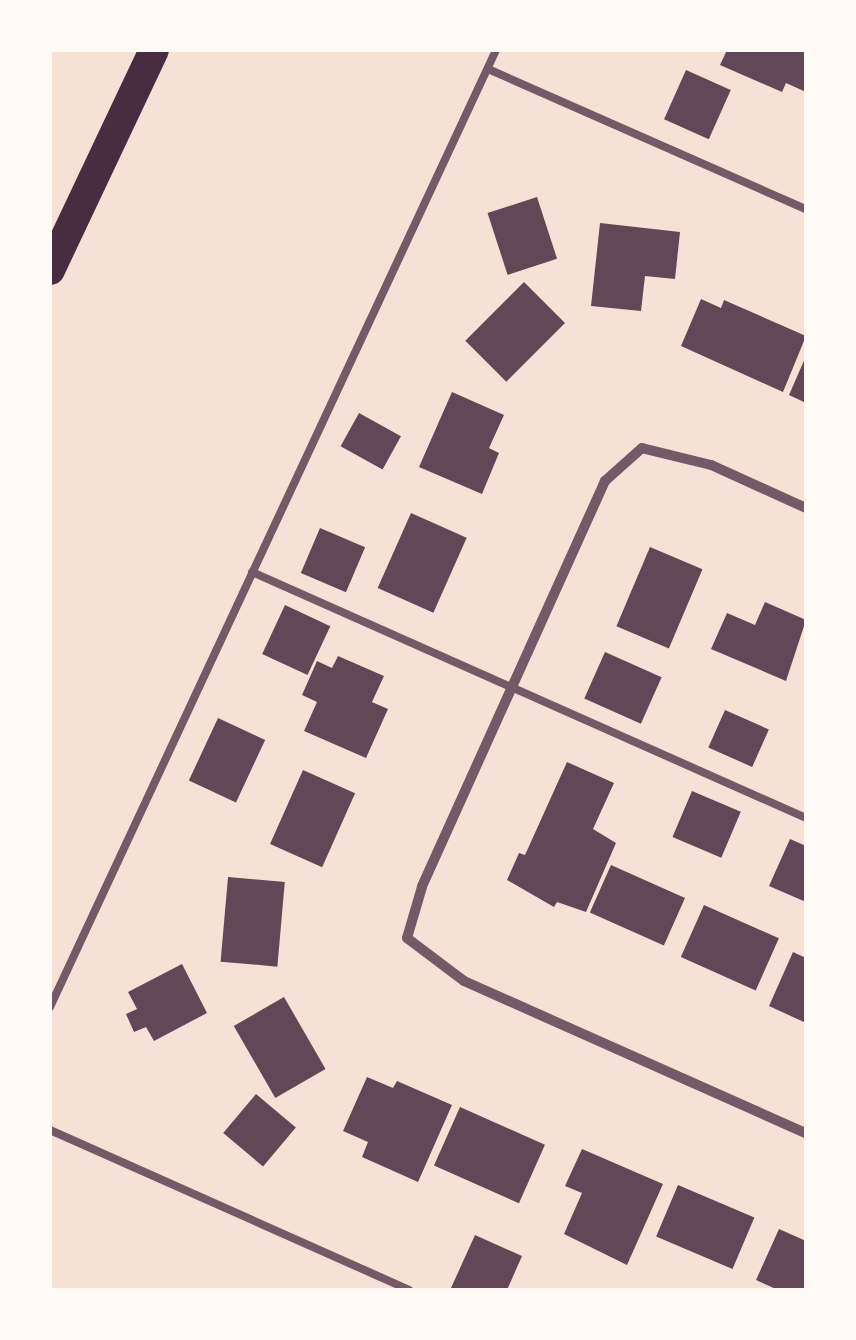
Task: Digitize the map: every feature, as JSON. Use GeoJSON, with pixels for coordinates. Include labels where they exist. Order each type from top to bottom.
{"type":"FeatureCollection","features":[{"type":"Feature","properties":{"kind":"highway"},"geometry":{"type":"LineString","coordinates":[[50,270],[154,50]]}},
{"type":"Feature","properties":{"kind":"street"},"geometry":{"type":"LineString","coordinates":[[806,508],[710,466],[642,448],[605,481],[422,888],[407,938],[464,981],[806,1133]]}},
{"type":"Feature","properties":{"kind":"lane"},"geometry":{"type":"LineString","coordinates":[[50,1006],[496,50]]}},
{"type":"Feature","properties":{"kind":"lane"},"geometry":{"type":"LineString","coordinates":[[488,68],[806,210]]}},
{"type":"Feature","properties":{"kind":"lane"},"geometry":{"type":"LineString","coordinates":[[252,572],[806,818]]}},
{"type":"Feature","properties":{"kind":"lane"},"geometry":{"type":"LineString","coordinates":[[50,1130],[409,1290]]}},
{"type":"Feature","properties":{"kind":"building"},"geometry":{"type":"Polygon","coordinates":[[[727,50],[806,50],[806,92],[786,83],[782,92],[720,65],[727,50]]]}},
{"type":"Feature","properties":{"kind":"building"},"geometry":{"type":"Polygon","coordinates":[[[686,70],[731,90],[709,139],[664,119],[686,70]]]}},
{"type":"Feature","properties":{"kind":"building"},"geometry":{"type":"Polygon","coordinates":[[[537,197],[557,259],[508,275],[488,213],[537,197]]]}},
{"type":"Feature","properties":{"kind":"building"},"geometry":{"type":"Polygon","coordinates":[[[600,223],[680,232],[675,279],[645,276],[641,311],[591,306],[600,223]]]}},
{"type":"Feature","properties":{"kind":"building"},"geometry":{"type":"Polygon","coordinates":[[[524,282],[565,323],[506,382],[465,341],[524,282]]]}},
{"type":"Feature","properties":{"kind":"building"},"geometry":{"type":"Polygon","coordinates":[[[701,299],[721,308],[724,300],[806,336],[783,392],[681,346],[701,299]]]}},
{"type":"Feature","properties":{"kind":"building"},"geometry":{"type":"Polygon","coordinates":[[[806,356],[806,403],[789,395],[806,356]]]}},
{"type":"Feature","properties":{"kind":"building"},"geometry":{"type":"Polygon","coordinates":[[[452,392],[504,415],[489,448],[499,453],[482,494],[419,467],[452,392]]]}},
{"type":"Feature","properties":{"kind":"building"},"geometry":{"type":"Polygon","coordinates":[[[359,413],[401,436],[383,470],[341,446],[359,413]]]}},
{"type":"Feature","properties":{"kind":"building"},"geometry":{"type":"Polygon","coordinates":[[[411,513],[467,538],[433,613],[378,588],[411,513]]]}},
{"type":"Feature","properties":{"kind":"building"},"geometry":{"type":"Polygon","coordinates":[[[320,528],[365,547],[346,592],[301,573],[320,528]]]}},
{"type":"Feature","properties":{"kind":"building"},"geometry":{"type":"Polygon","coordinates":[[[650,547],[702,569],[669,648],[616,626],[650,547]]]}},
{"type":"Feature","properties":{"kind":"building"},"geometry":{"type":"Polygon","coordinates":[[[765,602],[806,620],[786,681],[711,649],[727,613],[755,625],[765,602]]]}},
{"type":"Feature","properties":{"kind":"building"},"geometry":{"type":"Polygon","coordinates":[[[285,605],[330,626],[307,675],[262,654],[285,605]]]}},
{"type":"Feature","properties":{"kind":"building"},"geometry":{"type":"Polygon","coordinates":[[[605,652],[662,677],[641,724],[584,699],[605,652]]]}},
{"type":"Feature","properties":{"kind":"building"},"geometry":{"type":"Polygon","coordinates":[[[338,656],[384,676],[372,702],[388,709],[366,758],[304,731],[317,702],[302,695],[317,661],[332,668],[338,656]]]}},
{"type":"Feature","properties":{"kind":"building"},"geometry":{"type":"Polygon","coordinates":[[[725,710],[769,730],[752,767],[708,747],[725,710]]]}},
{"type":"Feature","properties":{"kind":"building"},"geometry":{"type":"Polygon","coordinates":[[[218,718],[265,740],[236,803],[189,781],[218,718]]]}},
{"type":"Feature","properties":{"kind":"building"},"geometry":{"type":"Polygon","coordinates":[[[567,762],[614,783],[593,829],[616,843],[586,912],[557,902],[554,907],[507,880],[519,853],[525,855],[567,762]]]}},
{"type":"Feature","properties":{"kind":"building"},"geometry":{"type":"Polygon","coordinates":[[[303,770],[355,793],[322,867],[270,844],[303,770]]]}},
{"type":"Feature","properties":{"kind":"building"},"geometry":{"type":"Polygon","coordinates":[[[692,791],[741,812],[721,858],[672,837],[692,791]]]}},
{"type":"Feature","properties":{"kind":"building"},"geometry":{"type":"Polygon","coordinates":[[[790,839],[806,846],[806,902],[769,886],[790,839]]]}},
{"type":"Feature","properties":{"kind":"building"},"geometry":{"type":"Polygon","coordinates":[[[611,865],[685,898],[664,945],[590,913],[611,865]]]}},
{"type":"Feature","properties":{"kind":"building"},"geometry":{"type":"Polygon","coordinates":[[[228,877],[285,882],[277,967],[221,962],[228,877]]]}},
{"type":"Feature","properties":{"kind":"building"},"geometry":{"type":"Polygon","coordinates":[[[704,905],[779,938],[756,990],[681,957],[704,905]]]}},
{"type":"Feature","properties":{"kind":"building"},"geometry":{"type":"Polygon","coordinates":[[[793,952],[806,958],[806,1023],[769,1006],[793,952]]]}},
{"type":"Feature","properties":{"kind":"building"},"geometry":{"type":"Polygon","coordinates":[[[182,964],[207,1013],[154,1041],[146,1027],[134,1032],[126,1014],[137,1009],[128,992],[182,964]]]}},
{"type":"Feature","properties":{"kind":"building"},"geometry":{"type":"Polygon","coordinates":[[[284,997],[326,1069],[275,1098],[234,1026],[284,997]]]}},
{"type":"Feature","properties":{"kind":"building"},"geometry":{"type":"Polygon","coordinates":[[[367,1077],[393,1088],[397,1081],[452,1105],[418,1182],[362,1157],[368,1142],[343,1131],[367,1077]]]}},
{"type":"Feature","properties":{"kind":"building"},"geometry":{"type":"Polygon","coordinates":[[[256,1094],[296,1127],[263,1166],[223,1133],[256,1094]]]}},
{"type":"Feature","properties":{"kind":"building"},"geometry":{"type":"Polygon","coordinates":[[[460,1107],[545,1145],[519,1203],[434,1165],[460,1107]]]}},
{"type":"Feature","properties":{"kind":"building"},"geometry":{"type":"Polygon","coordinates":[[[582,1149],[663,1184],[627,1265],[564,1234],[582,1193],[565,1186],[582,1149]]]}},
{"type":"Feature","properties":{"kind":"building"},"geometry":{"type":"Polygon","coordinates":[[[678,1185],[754,1217],[733,1269],[656,1237],[678,1185]]]}},
{"type":"Feature","properties":{"kind":"building"},"geometry":{"type":"Polygon","coordinates":[[[779,1229],[806,1241],[806,1290],[778,1290],[756,1280],[779,1229]]]}},
{"type":"Feature","properties":{"kind":"building"},"geometry":{"type":"Polygon","coordinates":[[[475,1235],[522,1256],[507,1290],[451,1288],[475,1235]]]}}]}
